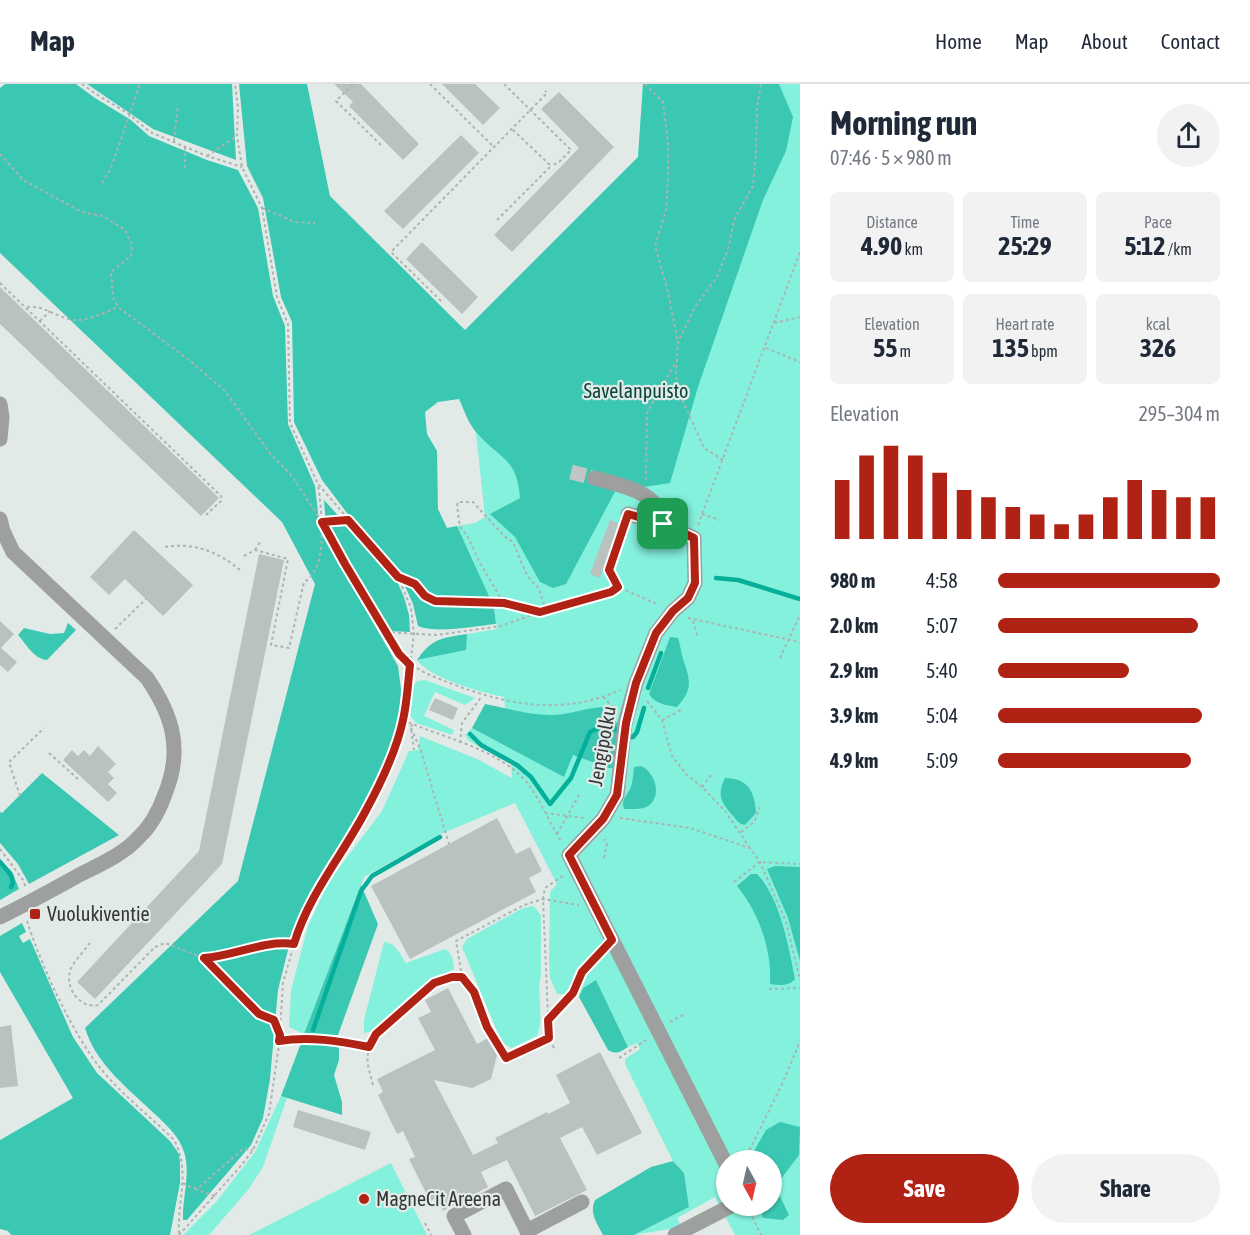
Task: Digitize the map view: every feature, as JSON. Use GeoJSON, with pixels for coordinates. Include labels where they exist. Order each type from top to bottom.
{"type":"FeatureCollection","features":[{"type":"Feature","properties":{"kind":"street"},"geometry":{"type":"LineString","coordinates":[[0,404],[3,417],[0,439]]}},
{"type":"Feature","properties":{"kind":"street"},"geometry":{"type":"LineString","coordinates":[[594,478],[635,489],[656,505],[663,517],[663,524],[628,514]]}},
{"type":"Feature","properties":{"kind":"street"},"geometry":{"type":"LineString","coordinates":[[0,519],[13,552],[147,678],[158,694],[172,728],[175,756],[173,775],[158,814],[139,838],[113,857],[0,917]]}},
{"type":"Feature","properties":{"kind":"street","name":"Jengipolku"},"geometry":{"type":"LineString","coordinates":[[571,860],[603,819],[617,795],[626,723],[636,683],[656,633],[673,611],[688,598],[695,583],[694,538],[663,524]]}},
{"type":"Feature","properties":{"kind":"street"},"geometry":{"type":"LineString","coordinates":[[571,860],[596,909],[618,937],[719,1150]]}},
{"type":"Feature","properties":{"kind":"street"},"geometry":{"type":"LineString","coordinates":[[464,1235],[454,1216],[506,1189],[528,1233],[582,1202]]}},
{"type":"Feature","properties":{"kind":"street"},"geometry":{"type":"LineString","coordinates":[[675,1235],[716,1214]]}},
{"type":"Feature","properties":{"kind":"path"},"geometry":{"type":"LineString","coordinates":[[82,84],[129,114],[150,132],[207,156],[242,166]]}},
{"type":"Feature","properties":{"kind":"path"},"geometry":{"type":"LineString","coordinates":[[102,183],[113,162],[140,84]]}},
{"type":"Feature","properties":{"kind":"path"},"geometry":{"type":"LineString","coordinates":[[179,1235],[253,1150],[269,1114],[280,1035],[283,983],[298,930],[322,884],[364,815],[385,772],[403,720],[414,634],[411,608],[398,577],[318,484],[290,423],[288,324],[277,297],[262,208],[242,166],[237,136],[238,107],[235,84]]}},
{"type":"Feature","properties":{"kind":"path"},"geometry":{"type":"LineString","coordinates":[[353,84],[336,101],[383,147]]}},
{"type":"Feature","properties":{"kind":"path"},"geometry":{"type":"LineString","coordinates":[[430,84],[494,147]]}},
{"type":"Feature","properties":{"kind":"path"},"geometry":{"type":"LineString","coordinates":[[497,220],[550,166],[559,162],[571,150],[504,84]]}},
{"type":"Feature","properties":{"kind":"path"},"geometry":{"type":"LineString","coordinates":[[645,84],[663,102],[668,143],[666,210],[655,246],[668,292],[678,342],[676,376],[681,397],[699,440],[704,448],[723,460]]}},
{"type":"Feature","properties":{"kind":"path"},"geometry":{"type":"LineString","coordinates":[[678,342],[695,307],[717,277],[729,246],[734,220],[753,186],[757,107],[761,84]]}},
{"type":"Feature","properties":{"kind":"path"},"geometry":{"type":"LineString","coordinates":[[441,301],[391,252],[547,93],[545,91]]}},
{"type":"Feature","properties":{"kind":"path"},"geometry":{"type":"LineString","coordinates":[[174,142],[177,105]]}},
{"type":"Feature","properties":{"kind":"path"},"geometry":{"type":"LineString","coordinates":[[512,129],[550,166]]}},
{"type":"Feature","properties":{"kind":"path"},"geometry":{"type":"LineString","coordinates":[[207,156],[237,136]]}},
{"type":"Feature","properties":{"kind":"path"},"geometry":{"type":"LineString","coordinates":[[184,147],[185,171]]}},
{"type":"Feature","properties":{"kind":"path"},"geometry":{"type":"LineString","coordinates":[[0,154],[23,180],[82,212],[103,216],[125,230],[132,245],[130,256],[111,272],[113,297],[118,307],[189,360],[225,391],[269,452],[292,476],[322,522],[399,654],[410,665],[436,678],[483,695],[542,706],[571,705],[603,697],[636,683],[662,720],[672,756],[686,774],[725,811],[760,862],[786,922],[800,980]]}},
{"type":"Feature","properties":{"kind":"path"},"geometry":{"type":"LineString","coordinates":[[262,208],[295,222],[315,223]]}},
{"type":"Feature","properties":{"kind":"path"},"geometry":{"type":"LineString","coordinates":[[720,520],[702,514],[800,252]]}},
{"type":"Feature","properties":{"kind":"path"},"geometry":{"type":"LineString","coordinates":[[0,283],[221,496],[222,500],[206,515]]}},
{"type":"Feature","properties":{"kind":"path"},"geometry":{"type":"LineString","coordinates":[[26,307],[37,306],[75,320],[90,318],[118,307]]}},
{"type":"Feature","properties":{"kind":"path"},"geometry":{"type":"LineString","coordinates":[[40,321],[50,311]]}},
{"type":"Feature","properties":{"kind":"path"},"geometry":{"type":"LineString","coordinates":[[774,323],[800,317]]}},
{"type":"Feature","properties":{"kind":"path"},"geometry":{"type":"LineString","coordinates":[[765,348],[800,362]]}},
{"type":"Feature","properties":{"kind":"path"},"geometry":{"type":"LineString","coordinates":[[645,497],[646,413],[677,359]]}},
{"type":"Feature","properties":{"kind":"path"},"geometry":{"type":"LineString","coordinates":[[255,550],[288,559],[272,645],[289,648],[304,582],[310,578],[320,558],[322,522],[318,484]]}},
{"type":"Feature","properties":{"kind":"path"},"geometry":{"type":"LineString","coordinates":[[504,603],[467,535],[460,527],[458,502],[473,502],[504,536],[513,542],[525,571],[538,587],[546,610]]}},
{"type":"Feature","properties":{"kind":"path"},"geometry":{"type":"LineString","coordinates":[[628,514],[609,570],[618,587],[693,621],[800,642]]}},
{"type":"Feature","properties":{"kind":"path"},"geometry":{"type":"LineString","coordinates":[[322,522],[348,520]]}},
{"type":"Feature","properties":{"kind":"path"},"geometry":{"type":"LineString","coordinates":[[243,556],[255,550],[260,542]]}},
{"type":"Feature","properties":{"kind":"path"},"geometry":{"type":"LineString","coordinates":[[165,548],[190,546],[204,549],[230,562],[240,570]]}},
{"type":"Feature","properties":{"kind":"path"},"geometry":{"type":"LineString","coordinates":[[398,577],[415,584],[425,596],[435,601],[504,603],[540,612]]}},
{"type":"Feature","properties":{"kind":"path"},"geometry":{"type":"LineString","coordinates":[[386,632],[437,635],[501,626],[546,610],[611,592],[618,587]]}},
{"type":"Feature","properties":{"kind":"path"},"geometry":{"type":"LineString","coordinates":[[115,629],[146,599]]}},
{"type":"Feature","properties":{"kind":"path"},"geometry":{"type":"LineString","coordinates":[[780,658],[800,616]]}},
{"type":"Feature","properties":{"kind":"path"},"geometry":{"type":"LineString","coordinates":[[693,621],[698,638]]}},
{"type":"Feature","properties":{"kind":"path"},"geometry":{"type":"LineString","coordinates":[[460,743],[462,723],[483,695]]}},
{"type":"Feature","properties":{"kind":"path"},"geometry":{"type":"LineString","coordinates":[[662,720],[683,709]]}},
{"type":"Feature","properties":{"kind":"path"},"geometry":{"type":"LineString","coordinates":[[403,720],[475,748],[509,766],[528,785],[571,860],[570,871],[545,888],[543,899],[549,1038],[554,1048]]}},
{"type":"Feature","properties":{"kind":"path"},"geometry":{"type":"LineString","coordinates":[[412,724],[414,750]]}},
{"type":"Feature","properties":{"kind":"path"},"geometry":{"type":"LineString","coordinates":[[20,796],[9,762],[44,728]]}},
{"type":"Feature","properties":{"kind":"path"},"geometry":{"type":"LineString","coordinates":[[411,728],[421,751],[449,844]]}},
{"type":"Feature","properties":{"kind":"path"},"geometry":{"type":"LineString","coordinates":[[49,753],[79,780]]}},
{"type":"Feature","properties":{"kind":"path"},"geometry":{"type":"LineString","coordinates":[[702,787],[712,774]]}},
{"type":"Feature","properties":{"kind":"path"},"geometry":{"type":"LineString","coordinates":[[557,834],[579,795]]}},
{"type":"Feature","properties":{"kind":"path"},"geometry":{"type":"LineString","coordinates":[[740,833],[754,822],[760,807]]}},
{"type":"Feature","properties":{"kind":"path"},"geometry":{"type":"LineString","coordinates":[[545,813],[603,819],[625,818],[690,828],[750,848]]}},
{"type":"Feature","properties":{"kind":"path"},"geometry":{"type":"LineString","coordinates":[[0,849],[27,888]]}},
{"type":"Feature","properties":{"kind":"path"},"geometry":{"type":"LineString","coordinates":[[734,882],[760,862],[800,864]]}},
{"type":"Feature","properties":{"kind":"path"},"geometry":{"type":"LineString","coordinates":[[549,1038],[506,1058],[487,1027],[474,992],[462,977],[456,941],[524,905],[543,899],[596,909]]}},
{"type":"Feature","properties":{"kind":"path"},"geometry":{"type":"LineString","coordinates":[[31,932],[78,1035],[102,1070],[174,1140],[182,1154],[183,1183],[179,1208],[179,1235]]}},
{"type":"Feature","properties":{"kind":"path"},"geometry":{"type":"LineString","coordinates":[[548,1020],[573,993],[582,972],[618,937]]}},
{"type":"Feature","properties":{"kind":"path"},"geometry":{"type":"LineString","coordinates":[[204,958],[230,955],[280,942],[294,944]]}},
{"type":"Feature","properties":{"kind":"path"},"geometry":{"type":"LineString","coordinates":[[90,944],[70,970],[70,981],[80,1003],[91,1007],[98,1005],[155,947],[165,943],[204,958],[259,1014],[274,1020],[280,1035]]}},
{"type":"Feature","properties":{"kind":"path"},"geometry":{"type":"LineString","coordinates":[[373,1085],[367,1060],[369,1047],[376,1034],[434,983],[452,977],[462,977]]}},
{"type":"Feature","properties":{"kind":"path"},"geometry":{"type":"LineString","coordinates":[[769,989],[800,988]]}},
{"type":"Feature","properties":{"kind":"path"},"geometry":{"type":"LineString","coordinates":[[279,1041],[295,1038],[337,1041],[369,1047]]}},
{"type":"Feature","properties":{"kind":"path"},"geometry":{"type":"LineString","coordinates":[[749,1150],[784,1080],[800,1041]]}},
{"type":"Feature","properties":{"kind":"path"},"geometry":{"type":"LineString","coordinates":[[192,1188],[204,1185],[243,1149],[253,1150]]}},
{"type":"Feature","properties":{"kind":"path"},"geometry":{"type":"LineString","coordinates":[[183,1183],[215,1196]]}},
{"type":"Feature","properties":{"kind":"path"},"geometry":{"type":"LineString","coordinates":[[752,1216],[761,1235]]}},
{"type":"Feature","properties":{"kind":"path"},"geometry":{"type":"LineString","coordinates":[[425,1223],[432,1235]]}},
{"type":"Feature","properties":{"kind":"green space"},"geometry":{"type":"Polygon","coordinates":[[[5,84],[76,84],[131,120],[149,136],[238,170],[258,208],[273,296],[285,326],[288,424],[315,486],[320,530],[398,666],[401,689],[400,718],[377,781],[324,870],[292,934],[278,990],[270,1079],[263,1118],[251,1145],[187,1220],[183,1220],[186,1160],[179,1141],[169,1128],[105,1065],[97,1054],[85,1028],[238,881],[315,584],[282,522],[0,253],[0,88],[5,84]]]}},
{"type":"Feature","properties":{"kind":"green space"},"geometry":{"type":"Polygon","coordinates":[[[87,84],[232,84],[236,160],[153,129],[87,84]]]}},
{"type":"Feature","properties":{"kind":"green space"},"geometry":{"type":"Polygon","coordinates":[[[239,84],[307,84],[330,196],[465,330],[638,157],[643,84],[779,84],[793,117],[786,151],[763,200],[698,387],[670,483],[644,487],[591,470],[589,480],[617,488],[566,584],[553,588],[540,582],[515,537],[490,514],[520,498],[518,485],[515,474],[506,460],[474,430],[459,399],[438,402],[425,412],[427,434],[437,451],[438,509],[447,528],[457,526],[494,607],[496,624],[446,629],[418,626],[413,604],[400,575],[322,480],[294,422],[292,322],[281,297],[263,198],[247,166],[239,84]]]}},
{"type":"Feature","properties":{"kind":"green space","name":"Savelanpuisto"},"geometry":{"type":"Polygon","coordinates":[[[643,84],[800,84],[800,1235],[735,1235],[725,1216],[782,1216],[782,1150],[716,1150],[716,1199],[715,1197],[677,1218],[681,1227],[634,1235],[689,1207],[684,1173],[673,1161],[625,1064],[625,1059],[640,1049],[637,1043],[628,1047],[596,980],[583,988],[579,997],[577,991],[572,990],[568,994],[557,994],[550,978],[549,959],[550,892],[557,884],[515,803],[441,834],[364,877],[304,1034],[289,1027],[291,990],[308,926],[329,881],[382,811],[409,751],[418,750],[420,736],[477,759],[512,778],[511,764],[469,741],[465,735],[472,728],[509,747],[504,697],[444,679],[417,660],[465,650],[467,634],[497,629],[494,607],[457,526],[475,523],[485,517],[465,331],[638,157],[643,84]]]}},
{"type":"Feature","properties":{"kind":"green space"},"geometry":{"type":"Polygon","coordinates":[[[324,500],[396,579],[409,615],[410,632],[387,631],[326,525],[324,500]]]}},
{"type":"Feature","properties":{"kind":"green space"},"geometry":{"type":"Polygon","coordinates":[[[68,623],[76,630],[47,660],[34,654],[18,635],[24,628],[50,634],[64,633],[68,623]]]}},
{"type":"Feature","properties":{"kind":"green space"},"geometry":{"type":"Polygon","coordinates":[[[467,634],[466,650],[417,660],[428,647],[438,640],[467,634]]]}},
{"type":"Feature","properties":{"kind":"green space"},"geometry":{"type":"Polygon","coordinates":[[[670,637],[678,638],[689,681],[688,691],[677,707],[658,702],[649,694],[670,637]]]}},
{"type":"Feature","properties":{"kind":"green space"},"geometry":{"type":"Polygon","coordinates":[[[425,680],[475,698],[465,705],[435,692],[424,716],[454,730],[452,735],[416,723],[410,715],[413,687],[417,681],[425,680]]]}},
{"type":"Feature","properties":{"kind":"green space"},"geometry":{"type":"Polygon","coordinates":[[[485,704],[543,715],[564,714],[602,707],[618,724],[617,768],[609,768],[573,755],[564,777],[472,728],[485,704]]]}},
{"type":"Feature","properties":{"kind":"green space"},"geometry":{"type":"Polygon","coordinates":[[[641,766],[650,773],[655,785],[653,802],[646,807],[624,809],[624,800],[631,787],[634,767],[641,766]]]}},
{"type":"Feature","properties":{"kind":"green space"},"geometry":{"type":"Polygon","coordinates":[[[42,773],[119,835],[29,884],[18,864],[0,843],[0,812],[2,813],[42,773]]]}},
{"type":"Feature","properties":{"kind":"green space"},"geometry":{"type":"Polygon","coordinates":[[[725,778],[745,784],[752,793],[756,813],[745,825],[737,821],[722,799],[721,790],[725,778]]]}},
{"type":"Feature","properties":{"kind":"green space"},"geometry":{"type":"Polygon","coordinates":[[[0,859],[12,872],[19,889],[0,900],[0,859]]]}},
{"type":"Feature","properties":{"kind":"green space"},"geometry":{"type":"Polygon","coordinates":[[[775,866],[800,867],[800,961],[788,918],[767,869],[775,866]]]}},
{"type":"Feature","properties":{"kind":"green space"},"geometry":{"type":"Polygon","coordinates":[[[751,874],[757,874],[765,884],[778,909],[795,979],[792,982],[780,985],[770,984],[769,958],[758,920],[737,886],[751,874]]]}},
{"type":"Feature","properties":{"kind":"green space"},"geometry":{"type":"Polygon","coordinates":[[[361,885],[378,924],[338,1035],[304,1034],[361,885]]]}},
{"type":"Feature","properties":{"kind":"green space"},"geometry":{"type":"Polygon","coordinates":[[[532,906],[541,916],[539,1028],[537,1036],[512,1048],[502,1043],[462,947],[467,939],[521,909],[532,906]]]}},
{"type":"Feature","properties":{"kind":"green space"},"geometry":{"type":"Polygon","coordinates":[[[22,923],[26,932],[19,936],[23,943],[30,939],[73,1037],[97,1073],[170,1141],[179,1154],[180,1183],[170,1235],[11,1235],[8,1231],[0,1229],[0,1140],[73,1098],[0,972],[0,936],[22,923]]]}},
{"type":"Feature","properties":{"kind":"green space"},"geometry":{"type":"Polygon","coordinates":[[[384,942],[392,944],[406,963],[445,949],[452,957],[454,969],[414,994],[384,1024],[364,1033],[364,1020],[384,942]]]}},
{"type":"Feature","properties":{"kind":"green space"},"geometry":{"type":"Polygon","coordinates":[[[596,980],[628,1047],[618,1052],[608,1050],[579,997],[583,988],[596,980]]]}},
{"type":"Feature","properties":{"kind":"green space"},"geometry":{"type":"Polygon","coordinates":[[[301,1043],[339,1047],[339,1060],[334,1075],[342,1102],[342,1115],[281,1096],[301,1043]]]}},
{"type":"Feature","properties":{"kind":"green space"},"geometry":{"type":"Polygon","coordinates":[[[281,1096],[287,1098],[263,1167],[248,1190],[209,1235],[183,1235],[216,1202],[255,1152],[281,1096]]]}},
{"type":"Feature","properties":{"kind":"green space"},"geometry":{"type":"Polygon","coordinates":[[[780,1122],[800,1127],[799,1155],[782,1178],[782,1150],[754,1150],[766,1130],[780,1122]]]}},
{"type":"Feature","properties":{"kind":"green space"},"geometry":{"type":"Polygon","coordinates":[[[673,1161],[684,1173],[689,1207],[634,1235],[603,1235],[593,1214],[595,1200],[651,1167],[673,1161]]]}},
{"type":"Feature","properties":{"kind":"green space","name":"MagneCit Areena"},"geometry":{"type":"Polygon","coordinates":[[[391,1163],[427,1235],[249,1235],[391,1163]]]}},
{"type":"Feature","properties":{"kind":"green space"},"geometry":{"type":"Polygon","coordinates":[[[782,1200],[789,1215],[783,1220],[763,1218],[762,1216],[782,1216],[782,1200]]]}},
{"type":"Feature","properties":{"kind":"building"},"geometry":{"type":"Polygon","coordinates":[[[334,84],[361,84],[419,144],[403,160],[349,106],[353,102],[334,84]]]}},
{"type":"Feature","properties":{"kind":"building"},"geometry":{"type":"Polygon","coordinates":[[[442,84],[475,84],[500,108],[483,125],[442,84]]]}},
{"type":"Feature","properties":{"kind":"building"},"geometry":{"type":"Polygon","coordinates":[[[559,92],[614,147],[512,252],[494,235],[579,148],[541,109],[559,92]]]}},
{"type":"Feature","properties":{"kind":"building"},"geometry":{"type":"Polygon","coordinates":[[[461,135],[479,153],[403,229],[384,211],[461,135]]]}},
{"type":"Feature","properties":{"kind":"building"},"geometry":{"type":"Polygon","coordinates":[[[422,242],[478,297],[462,314],[406,259],[422,242]]]}},
{"type":"Feature","properties":{"kind":"building"},"geometry":{"type":"Polygon","coordinates":[[[0,287],[219,498],[201,516],[0,324],[0,287]]]}},
{"type":"Feature","properties":{"kind":"building"},"geometry":{"type":"Polygon","coordinates":[[[610,520],[620,524],[600,578],[590,574],[610,520]]]}},
{"type":"Feature","properties":{"kind":"building"},"geometry":{"type":"Polygon","coordinates":[[[134,530],[193,585],[163,616],[125,579],[109,595],[90,577],[134,530]]]}},
{"type":"Feature","properties":{"kind":"building"},"geometry":{"type":"Polygon","coordinates":[[[259,554],[284,560],[222,864],[95,999],[77,982],[199,851],[259,554]]]}},
{"type":"Feature","properties":{"kind":"building"},"geometry":{"type":"Polygon","coordinates":[[[0,621],[14,634],[1,648],[17,662],[8,672],[0,665],[0,621]]]}},
{"type":"Feature","properties":{"kind":"building"},"geometry":{"type":"Polygon","coordinates":[[[435,698],[458,708],[453,720],[429,710],[435,698]]]}},
{"type":"Feature","properties":{"kind":"building"},"geometry":{"type":"Polygon","coordinates":[[[98,746],[116,764],[108,772],[114,778],[108,784],[117,793],[108,802],[63,760],[72,750],[78,756],[84,750],[90,756],[98,746]]]}},
{"type":"Feature","properties":{"kind":"building"},"geometry":{"type":"Polygon","coordinates":[[[497,818],[516,854],[530,847],[542,871],[529,878],[536,892],[410,959],[371,886],[497,818]]]}},
{"type":"Feature","properties":{"kind":"building"},"geometry":{"type":"Polygon","coordinates":[[[448,988],[477,1044],[488,1038],[497,1055],[491,1079],[472,1088],[434,1080],[473,1155],[498,1143],[495,1138],[570,1103],[556,1075],[600,1052],[642,1133],[597,1155],[582,1127],[560,1138],[587,1190],[535,1216],[507,1160],[481,1172],[488,1187],[443,1211],[437,1198],[430,1201],[409,1159],[415,1157],[403,1131],[397,1134],[378,1095],[383,1092],[377,1079],[435,1050],[418,1018],[431,1012],[425,1000],[448,988]]]}},
{"type":"Feature","properties":{"kind":"building"},"geometry":{"type":"Polygon","coordinates":[[[11,1025],[18,1086],[0,1088],[0,1027],[11,1025]]]}},
{"type":"Feature","properties":{"kind":"building"},"geometry":{"type":"Polygon","coordinates":[[[298,1110],[371,1132],[365,1150],[293,1127],[298,1110]]]}},
{"type":"Feature","properties":{"kind":"waterway"},"geometry":{"type":"LineString","coordinates":[[716,578],[738,580],[800,599]]}},
{"type":"Feature","properties":{"kind":"waterway"},"geometry":{"type":"LineString","coordinates":[[648,688],[661,653]]}},
{"type":"Feature","properties":{"kind":"waterway"},"geometry":{"type":"LineString","coordinates":[[630,737],[637,732],[644,708]]}},
{"type":"Feature","properties":{"kind":"waterway"},"geometry":{"type":"LineString","coordinates":[[470,734],[481,745],[517,765],[531,777],[550,804],[571,778],[590,732],[603,726],[618,730]]}},
{"type":"Feature","properties":{"kind":"waterway"},"geometry":{"type":"LineString","coordinates":[[313,1030],[361,891],[372,876],[440,837]]}},
{"type":"Feature","properties":{"kind":"waterway"},"geometry":{"type":"LineString","coordinates":[[0,862],[11,875],[13,883],[11,887]]}},
{"type":"Feature","properties":{"kind":"tunnel"},"geometry":{"type":"LineString","coordinates":[[571,472],[594,478]]}},
{"type":"Feature","properties":{"kind":"place","name":"Vuolukiventie"},"geometry":{"type":"Point","coordinates":[35,914]}},
{"type":"Feature","properties":{"kind":"place","name":"MagneCit Areena"},"geometry":{"type":"Point","coordinates":[364,1199]}},
{"type":"Feature","properties":{"kind":"route"},"geometry":{"type":"LineString","coordinates":[[628,514],[663,524],[694,538],[695,583],[688,598],[673,611],[656,633],[636,683],[626,723],[617,795],[603,819],[569,855],[612,940],[582,972],[573,993],[548,1020],[549,1038],[506,1058],[487,1027],[474,992],[467,981],[462,977],[452,977],[434,983],[418,996],[388,1026],[376,1034],[369,1047],[337,1041],[295,1038],[279,1041],[280,1035],[274,1020],[259,1014],[204,958],[220,957],[280,942],[294,944],[298,930],[326,875],[364,815],[385,772],[403,720],[410,665],[399,654],[322,522],[348,520],[398,577],[415,584],[425,596],[435,601],[504,603],[540,612],[611,592],[618,587],[609,570],[628,514]]}}]}
